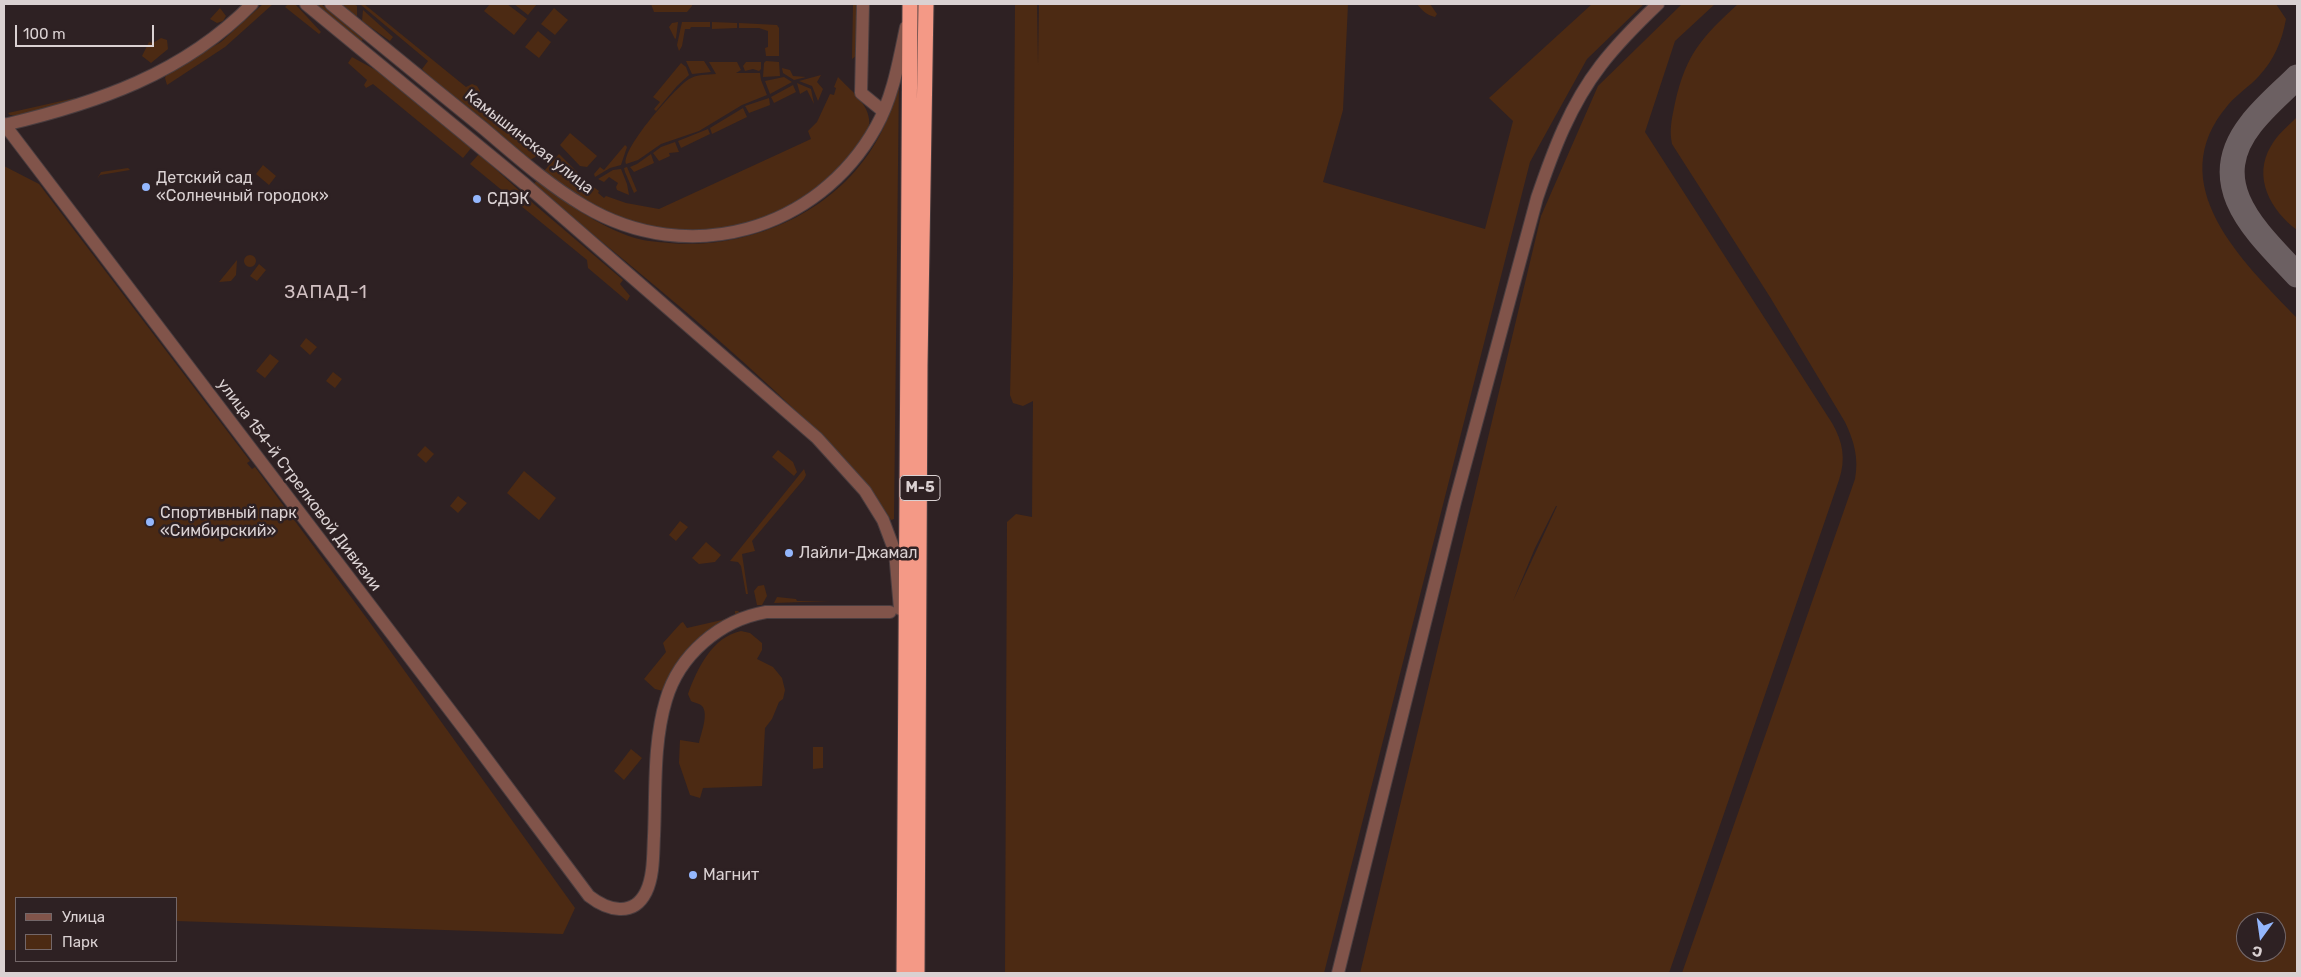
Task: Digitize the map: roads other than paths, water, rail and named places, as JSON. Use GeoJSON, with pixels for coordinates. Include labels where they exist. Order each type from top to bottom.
{"type":"FeatureCollection","features":[{"type":"Feature","properties":{"kind":"highway","name":"М-5"},"geometry":{"type":"LineString","coordinates":[[904,973],[912,910],[926,4]]}},
{"type":"Feature","properties":{"kind":"highway","name":"М-5"},"geometry":{"type":"LineString","coordinates":[[909,8],[907,684],[912,910],[917,973]]}},
{"type":"Feature","properties":{"kind":"street"},"geometry":{"type":"LineString","coordinates":[[4,125],[86,104],[148,79],[218,34],[252,4]]}},
{"type":"Feature","properties":{"kind":"street","name":"Камышинская улица"},"geometry":{"type":"LineString","coordinates":[[306,4],[526,185],[780,405],[817,438],[865,491],[882,520],[895,552],[907,684]]}},
{"type":"Feature","properties":{"kind":"street","name":"Камышинская улица"},"geometry":{"type":"LineString","coordinates":[[331,4],[537,172],[584,206],[625,224],[668,234],[698,237],[729,233],[771,222],[793,212],[831,185],[864,146],[884,111],[909,8]]}},
{"type":"Feature","properties":{"kind":"street"},"geometry":{"type":"LineString","coordinates":[[863,4],[861,93],[884,111]]}},
{"type":"Feature","properties":{"kind":"street"},"geometry":{"type":"LineString","coordinates":[[1338,973],[1460,484],[1537,198],[1554,149],[1570,113],[1585,88],[1619,42],[1658,4]]}},
{"type":"Feature","properties":{"kind":"street"},"geometry":{"type":"LineString","coordinates":[[364,51],[373,39]]}},
{"type":"Feature","properties":{"kind":"street","name":"улица 154-й Стрелковой Дивизии"},"geometry":{"type":"LineString","coordinates":[[4,125],[589,896],[606,908],[626,909],[633,906],[646,892],[652,865],[659,741],[666,700],[685,663],[709,636],[737,622],[766,612],[890,612]]}},
{"type":"Feature","properties":{"kind":"street"},"geometry":{"type":"LineString","coordinates":[[526,185],[537,172]]}},
{"type":"Feature","properties":{"kind":"place","name":"Детский сад «Солнечный городок»"},"geometry":{"type":"Point","coordinates":[146,187]}},
{"type":"Feature","properties":{"kind":"place","name":"СДЭК"},"geometry":{"type":"Point","coordinates":[477,199]}},
{"type":"Feature","properties":{"kind":"place","name":"Спортивный парк «Симбирский»"},"geometry":{"type":"Point","coordinates":[150,522]}},
{"type":"Feature","properties":{"kind":"place","name":"Лайли-Джамал"},"geometry":{"type":"Point","coordinates":[789,553]}},
{"type":"Feature","properties":{"kind":"place","name":"Магнит"},"geometry":{"type":"Point","coordinates":[693,875]}},
{"type":"Feature","properties":{"kind":"district","name":"ЗАПАД-1"},"geometry":{"type":"Point","coordinates":[326,293]}}]}
